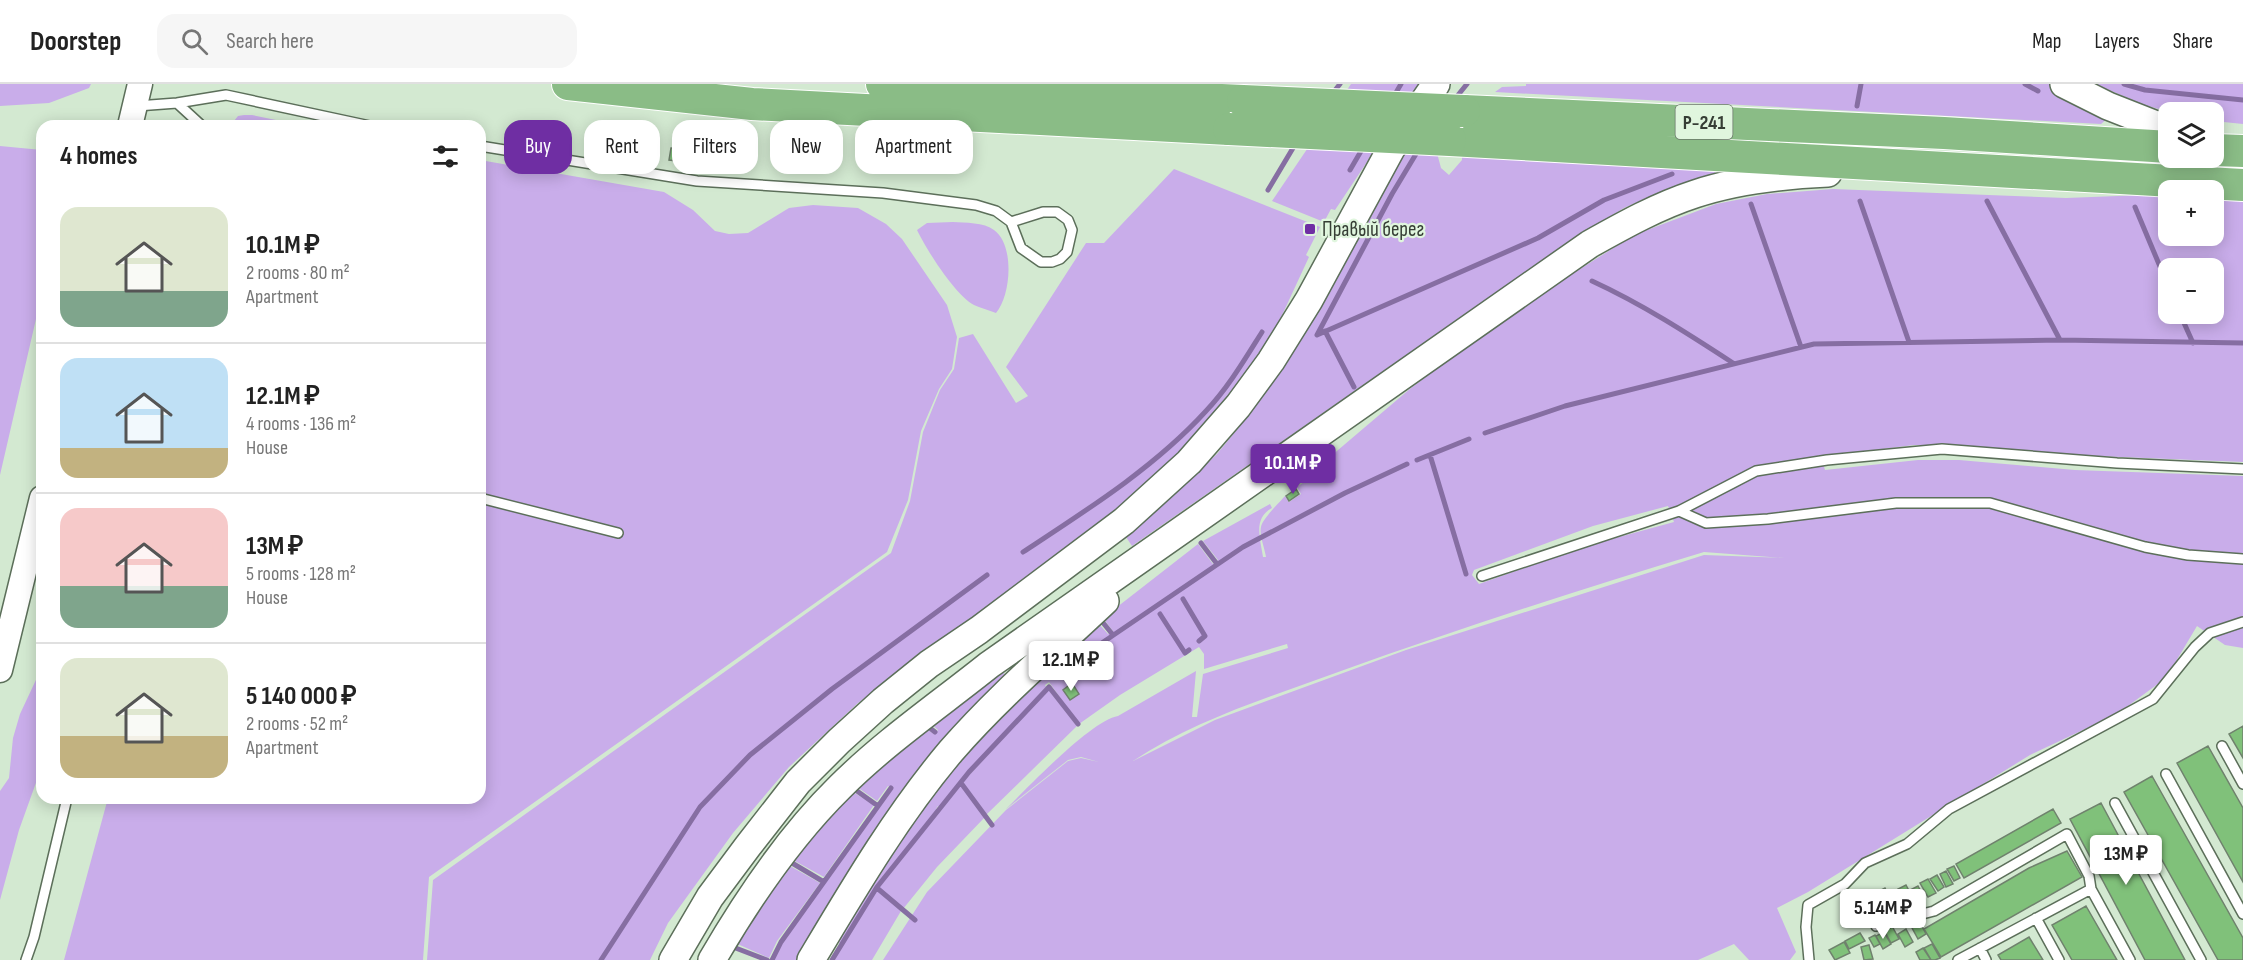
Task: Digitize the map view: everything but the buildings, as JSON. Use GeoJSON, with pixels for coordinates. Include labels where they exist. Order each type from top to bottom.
{"type":"FeatureCollection","features":[{"type":"Feature","properties":{"kind":"highway","name":"Р-241"},"geometry":{"type":"LineString","coordinates":[[568,84],[752,104],[1450,140],[2243,185]]}},
{"type":"Feature","properties":{"kind":"highway","name":"Р-241"},"geometry":{"type":"LineString","coordinates":[[882,84],[1933,132],[2158,146]]}},
{"type":"Feature","properties":{"kind":"highway"},"geometry":{"type":"LineString","coordinates":[[2224,150],[2243,151]]}},
{"type":"Feature","properties":{"kind":"main road"},"geometry":{"type":"LineString","coordinates":[[673,960],[710,897],[748,846],[798,782],[839,741],[929,664],[979,630],[1124,521],[1189,462],[1238,406],[1271,361],[1303,310],[1391,148],[1436,84]]}},
{"type":"Feature","properties":{"kind":"main road"},"geometry":{"type":"LineString","coordinates":[[2064,84],[2108,106],[2158,126]]}},
{"type":"Feature","properties":{"kind":"main road"},"geometry":{"type":"LineString","coordinates":[[2224,144],[2243,146]]}},
{"type":"Feature","properties":{"kind":"main road"},"geometry":{"type":"LineString","coordinates":[[712,960],[753,894],[795,836],[840,787],[899,735],[989,666],[1590,244],[1632,220],[1696,194],[1748,182],[1801,174],[1919,168]]}},
{"type":"Feature","properties":{"kind":"main road"},"geometry":{"type":"LineString","coordinates":[[811,960],[900,818],[951,752],[998,700],[1177,534]]}},
{"type":"Feature","properties":{"kind":"street"},"geometry":{"type":"LineString","coordinates":[[0,670],[36,523]]}},
{"type":"Feature","properties":{"kind":"lane"},"geometry":{"type":"LineString","coordinates":[[135,106],[177,103],[226,95],[342,120]]}},
{"type":"Feature","properties":{"kind":"lane"},"geometry":{"type":"LineString","coordinates":[[177,103],[195,120]]}},
{"type":"Feature","properties":{"kind":"lane"},"geometry":{"type":"LineString","coordinates":[[486,147],[697,181],[883,192],[949,200],[996,211],[1011,222],[1021,248],[1041,262],[1052,262],[1067,252],[1072,230],[1068,220],[1057,212],[1043,212],[1011,222]]}},
{"type":"Feature","properties":{"kind":"lane"},"geometry":{"type":"LineString","coordinates":[[1482,576],[1679,511],[1756,471],[1827,460],[1942,449],[2117,463],[2243,469]]}},
{"type":"Feature","properties":{"kind":"lane"},"geometry":{"type":"LineString","coordinates":[[486,500],[618,533]]}},
{"type":"Feature","properties":{"kind":"lane"},"geometry":{"type":"LineString","coordinates":[[1679,511],[1706,523],[1768,519],[1896,503],[1990,503],[2145,547],[2188,555],[2243,559]]}},
{"type":"Feature","properties":{"kind":"lane"},"geometry":{"type":"LineString","coordinates":[[1809,960],[1806,927],[1808,905],[1845,884],[1864,863],[1907,844],[1949,809],[2153,699],[2195,647],[2210,633],[2243,622]]}},
{"type":"Feature","properties":{"kind":"lane"},"geometry":{"type":"LineString","coordinates":[[2222,746],[2243,784]]}},
{"type":"Feature","properties":{"kind":"lane"},"geometry":{"type":"LineString","coordinates":[[2166,774],[2243,914]]}},
{"type":"Feature","properties":{"kind":"lane"},"geometry":{"type":"LineString","coordinates":[[2115,803],[2201,960]]}},
{"type":"Feature","properties":{"kind":"lane"},"geometry":{"type":"LineString","coordinates":[[26,960],[34,937],[66,804]]}},
{"type":"Feature","properties":{"kind":"lane"},"geometry":{"type":"LineString","coordinates":[[1876,926],[1934,911],[2067,834],[2089,876],[2091,889],[2130,960]]}},
{"type":"Feature","properties":{"kind":"lane"},"geometry":{"type":"LineString","coordinates":[[1958,960],[2091,889]]}},
{"type":"Feature","properties":{"kind":"lane"},"geometry":{"type":"LineString","coordinates":[[2036,918],[2059,960]]}},
{"type":"Feature","properties":{"kind":"lane"},"geometry":{"type":"LineString","coordinates":[[1980,948],[1986,960]]}},
{"type":"Feature","properties":{"kind":"shaded area"},"geometry":{"type":"Polygon","coordinates":[[[0,84],[91,84],[89,88],[49,103],[0,106],[0,84]]]}},
{"type":"Feature","properties":{"kind":"shaded area"},"geometry":{"type":"Polygon","coordinates":[[[1351,84],[1419,84],[1335,210],[1331,209],[1324,222],[1272,201],[1351,84]]]}},
{"type":"Feature","properties":{"kind":"shaded area"},"geometry":{"type":"Polygon","coordinates":[[[1526,84],[2049,84],[2107,119],[2101,124],[1495,92],[1502,87],[1526,86],[1526,84]]]}},
{"type":"Feature","properties":{"kind":"shaded area"},"geometry":{"type":"Polygon","coordinates":[[[2095,84],[2243,84],[2243,124],[2224,122],[2224,102],[2158,102],[2158,109],[2095,84]]]}},
{"type":"Feature","properties":{"kind":"shaded area"},"geometry":{"type":"Polygon","coordinates":[[[252,115],[276,120],[235,120],[238,116],[252,115]]]}},
{"type":"Feature","properties":{"kind":"shaded area"},"geometry":{"type":"Polygon","coordinates":[[[0,146],[36,149],[36,319],[0,475],[0,146]]]}},
{"type":"Feature","properties":{"kind":"shaded area"},"geometry":{"type":"Polygon","coordinates":[[[1401,151],[1437,153],[1441,168],[1449,175],[1462,160],[1462,154],[1715,167],[1715,175],[1667,189],[1624,208],[1567,243],[1132,546],[1126,537],[1217,454],[1253,410],[1281,367],[1401,151]]]}},
{"type":"Feature","properties":{"kind":"shaded area"},"geometry":{"type":"Polygon","coordinates":[[[486,161],[504,164],[504,174],[560,174],[664,192],[693,210],[715,231],[729,234],[748,233],[789,208],[813,205],[858,208],[886,224],[902,239],[947,305],[957,337],[952,369],[939,389],[921,431],[908,500],[887,552],[429,877],[423,960],[64,960],[106,804],[486,804],[486,161]]]}},
{"type":"Feature","properties":{"kind":"shaded area"},"geometry":{"type":"Polygon","coordinates":[[[1174,169],[1320,227],[1306,255],[1309,257],[1271,339],[1238,386],[1202,431],[1098,528],[858,703],[789,767],[733,833],[668,923],[650,960],[427,960],[433,880],[891,553],[910,501],[923,432],[940,390],[954,369],[959,338],[973,334],[1016,403],[1028,396],[1006,367],[1086,243],[1104,243],[1174,169]]]}},
{"type":"Feature","properties":{"kind":"shaded area"},"geometry":{"type":"Polygon","coordinates":[[[1833,189],[2066,198],[2158,194],[2158,246],[2224,246],[2224,197],[2243,198],[2243,462],[2071,455],[1954,445],[1914,445],[1821,457],[1825,470],[1918,460],[1959,460],[2075,470],[2243,476],[2243,648],[2225,645],[2197,626],[2166,678],[2117,714],[2030,755],[1808,892],[1777,908],[1796,952],[1790,960],[1749,960],[1734,944],[1698,960],[883,960],[927,892],[1006,810],[1068,761],[1081,758],[1099,762],[1081,757],[1068,760],[1006,809],[1060,756],[1092,729],[1196,671],[1192,717],[1197,717],[1203,674],[1288,648],[1287,644],[1204,669],[1204,654],[1199,647],[1120,695],[1079,724],[1049,682],[968,771],[941,806],[938,806],[876,886],[840,943],[833,939],[881,860],[988,724],[1097,622],[1108,634],[1113,631],[1103,618],[1198,544],[1213,564],[1218,560],[1203,541],[1270,504],[1272,508],[1262,517],[1259,529],[1263,557],[1266,557],[1261,538],[1261,527],[1267,516],[1285,496],[1289,502],[1301,494],[1297,487],[1313,476],[1311,473],[1411,388],[1515,310],[1634,235],[1716,204],[1767,194],[1833,189]],[[1668,506],[1593,526],[1474,570],[1472,575],[1479,584],[1586,546],[1674,522],[1668,506]],[[1704,552],[1476,624],[1261,700],[1182,733],[1133,761],[1215,720],[1406,650],[1704,555],[1785,558],[1704,552]]]}},
{"type":"Feature","properties":{"kind":"shaded area"},"geometry":{"type":"Polygon","coordinates":[[[927,223],[974,223],[990,227],[1001,237],[1008,258],[1008,271],[1005,295],[996,313],[974,305],[958,292],[934,259],[917,230],[927,223]]]}},
{"type":"Feature","properties":{"kind":"shaded area"},"geometry":{"type":"Polygon","coordinates":[[[1002,672],[1006,675],[800,960],[773,960],[782,942],[892,788],[888,786],[877,801],[857,787],[925,728],[934,734],[938,730],[930,723],[1002,672]]]}},
{"type":"Feature","properties":{"kind":"shaded area"},"geometry":{"type":"Polygon","coordinates":[[[36,680],[36,783],[19,830],[0,900],[0,791],[9,778],[13,738],[20,714],[36,680]]]}},
{"type":"Feature","properties":{"kind":"shaded area"},"geometry":{"type":"Polygon","coordinates":[[[1048,689],[1077,726],[986,815],[962,783],[1048,689]]]}},
{"type":"Feature","properties":{"kind":"shaded area"},"geometry":{"type":"Polygon","coordinates":[[[961,785],[985,817],[937,867],[903,909],[878,887],[961,785]]]}},
{"type":"Feature","properties":{"kind":"shaded area"},"geometry":{"type":"Polygon","coordinates":[[[853,792],[874,805],[824,877],[793,860],[825,820],[853,792]]]}},
{"type":"Feature","properties":{"kind":"shaded area"},"geometry":{"type":"Polygon","coordinates":[[[787,866],[820,883],[777,941],[769,958],[733,942],[787,866]]]}},
{"type":"Feature","properties":{"kind":"shaded area"},"geometry":{"type":"Polygon","coordinates":[[[877,890],[901,911],[872,960],[833,960],[877,890]]]}},
{"type":"Feature","properties":{"kind":"waterway"},"geometry":{"type":"LineString","coordinates":[[1332,94],[1340,84]]}},
{"type":"Feature","properties":{"kind":"waterway"},"geometry":{"type":"LineString","coordinates":[[1394,96],[1401,84]]}},
{"type":"Feature","properties":{"kind":"waterway"},"geometry":{"type":"LineString","coordinates":[[1454,100],[1467,84]]}},
{"type":"Feature","properties":{"kind":"waterway"},"geometry":{"type":"LineString","coordinates":[[1857,106],[1861,84]]}},
{"type":"Feature","properties":{"kind":"waterway"},"geometry":{"type":"LineString","coordinates":[[2025,84],[2038,91]]}},
{"type":"Feature","properties":{"kind":"waterway"},"geometry":{"type":"LineString","coordinates":[[2124,84],[2145,90],[2243,100]]}},
{"type":"Feature","properties":{"kind":"waterway"},"geometry":{"type":"LineString","coordinates":[[1268,190],[1296,143]]}},
{"type":"Feature","properties":{"kind":"waterway"},"geometry":{"type":"LineString","coordinates":[[1350,170],[1364,146]]}},
{"type":"Feature","properties":{"kind":"waterway"},"geometry":{"type":"LineString","coordinates":[[1419,149],[1392,194],[1317,335],[1538,238],[1604,200],[1672,174]]}},
{"type":"Feature","properties":{"kind":"waterway"},"geometry":{"type":"LineString","coordinates":[[1860,201],[1909,342]]}},
{"type":"Feature","properties":{"kind":"waterway"},"geometry":{"type":"LineString","coordinates":[[1987,201],[2060,340]]}},
{"type":"Feature","properties":{"kind":"waterway"},"geometry":{"type":"LineString","coordinates":[[1751,204],[1801,347]]}},
{"type":"Feature","properties":{"kind":"waterway"},"geometry":{"type":"LineString","coordinates":[[2135,207],[2158,262]]}},
{"type":"Feature","properties":{"kind":"waterway"},"geometry":{"type":"LineString","coordinates":[[1592,281],[1646,309],[1733,363]]}},
{"type":"Feature","properties":{"kind":"waterway"},"geometry":{"type":"LineString","coordinates":[[2184,324],[2193,343]]}},
{"type":"Feature","properties":{"kind":"waterway"},"geometry":{"type":"LineString","coordinates":[[1325,331],[1354,387]]}},
{"type":"Feature","properties":{"kind":"waterway"},"geometry":{"type":"LineString","coordinates":[[1023,552],[1119,487],[1165,451],[1222,393],[1262,332]]}},
{"type":"Feature","properties":{"kind":"waterway"},"geometry":{"type":"LineString","coordinates":[[1485,433],[1565,406],[1814,344],[2060,340],[2243,343]]}},
{"type":"Feature","properties":{"kind":"waterway"},"geometry":{"type":"LineString","coordinates":[[1417,460],[1469,439]]}},
{"type":"Feature","properties":{"kind":"waterway"},"geometry":{"type":"LineString","coordinates":[[1430,455],[1466,574]]}},
{"type":"Feature","properties":{"kind":"waterway"},"geometry":{"type":"LineString","coordinates":[[1093,649],[1243,547],[1345,493],[1407,464]]}},
{"type":"Feature","properties":{"kind":"waterway"},"geometry":{"type":"LineString","coordinates":[[1201,543],[1217,564]]}},
{"type":"Feature","properties":{"kind":"waterway"},"geometry":{"type":"LineString","coordinates":[[601,960],[700,807],[750,755],[832,689],[987,575]]}},
{"type":"Feature","properties":{"kind":"waterway"},"geometry":{"type":"LineString","coordinates":[[1183,599],[1205,636],[1199,641]]}},
{"type":"Feature","properties":{"kind":"waterway"},"geometry":{"type":"LineString","coordinates":[[1160,614],[1185,653],[1189,650]]}},
{"type":"Feature","properties":{"kind":"waterway"},"geometry":{"type":"LineString","coordinates":[[1100,619],[1113,635]]}},
{"type":"Feature","properties":{"kind":"waterway"},"geometry":{"type":"LineString","coordinates":[[832,960],[877,887],[969,772],[1049,687],[1078,724]]}},
{"type":"Feature","properties":{"kind":"waterway"},"geometry":{"type":"LineString","coordinates":[[926,725],[935,732]]}},
{"type":"Feature","properties":{"kind":"waterway"},"geometry":{"type":"LineString","coordinates":[[961,783],[992,825]]}},
{"type":"Feature","properties":{"kind":"waterway"},"geometry":{"type":"LineString","coordinates":[[772,960],[781,942],[891,788]]}},
{"type":"Feature","properties":{"kind":"waterway"},"geometry":{"type":"LineString","coordinates":[[857,791],[878,806]]}},
{"type":"Feature","properties":{"kind":"waterway"},"geometry":{"type":"LineString","coordinates":[[792,863],[824,882]]}},
{"type":"Feature","properties":{"kind":"waterway"},"geometry":{"type":"LineString","coordinates":[[877,888],[915,920]]}},
{"type":"Feature","properties":{"kind":"waterway"},"geometry":{"type":"LineString","coordinates":[[733,947],[767,960]]}},
{"type":"Feature","properties":{"kind":"place","name":"Правый берег"},"geometry":{"type":"Point","coordinates":[1310,229]}}]}
